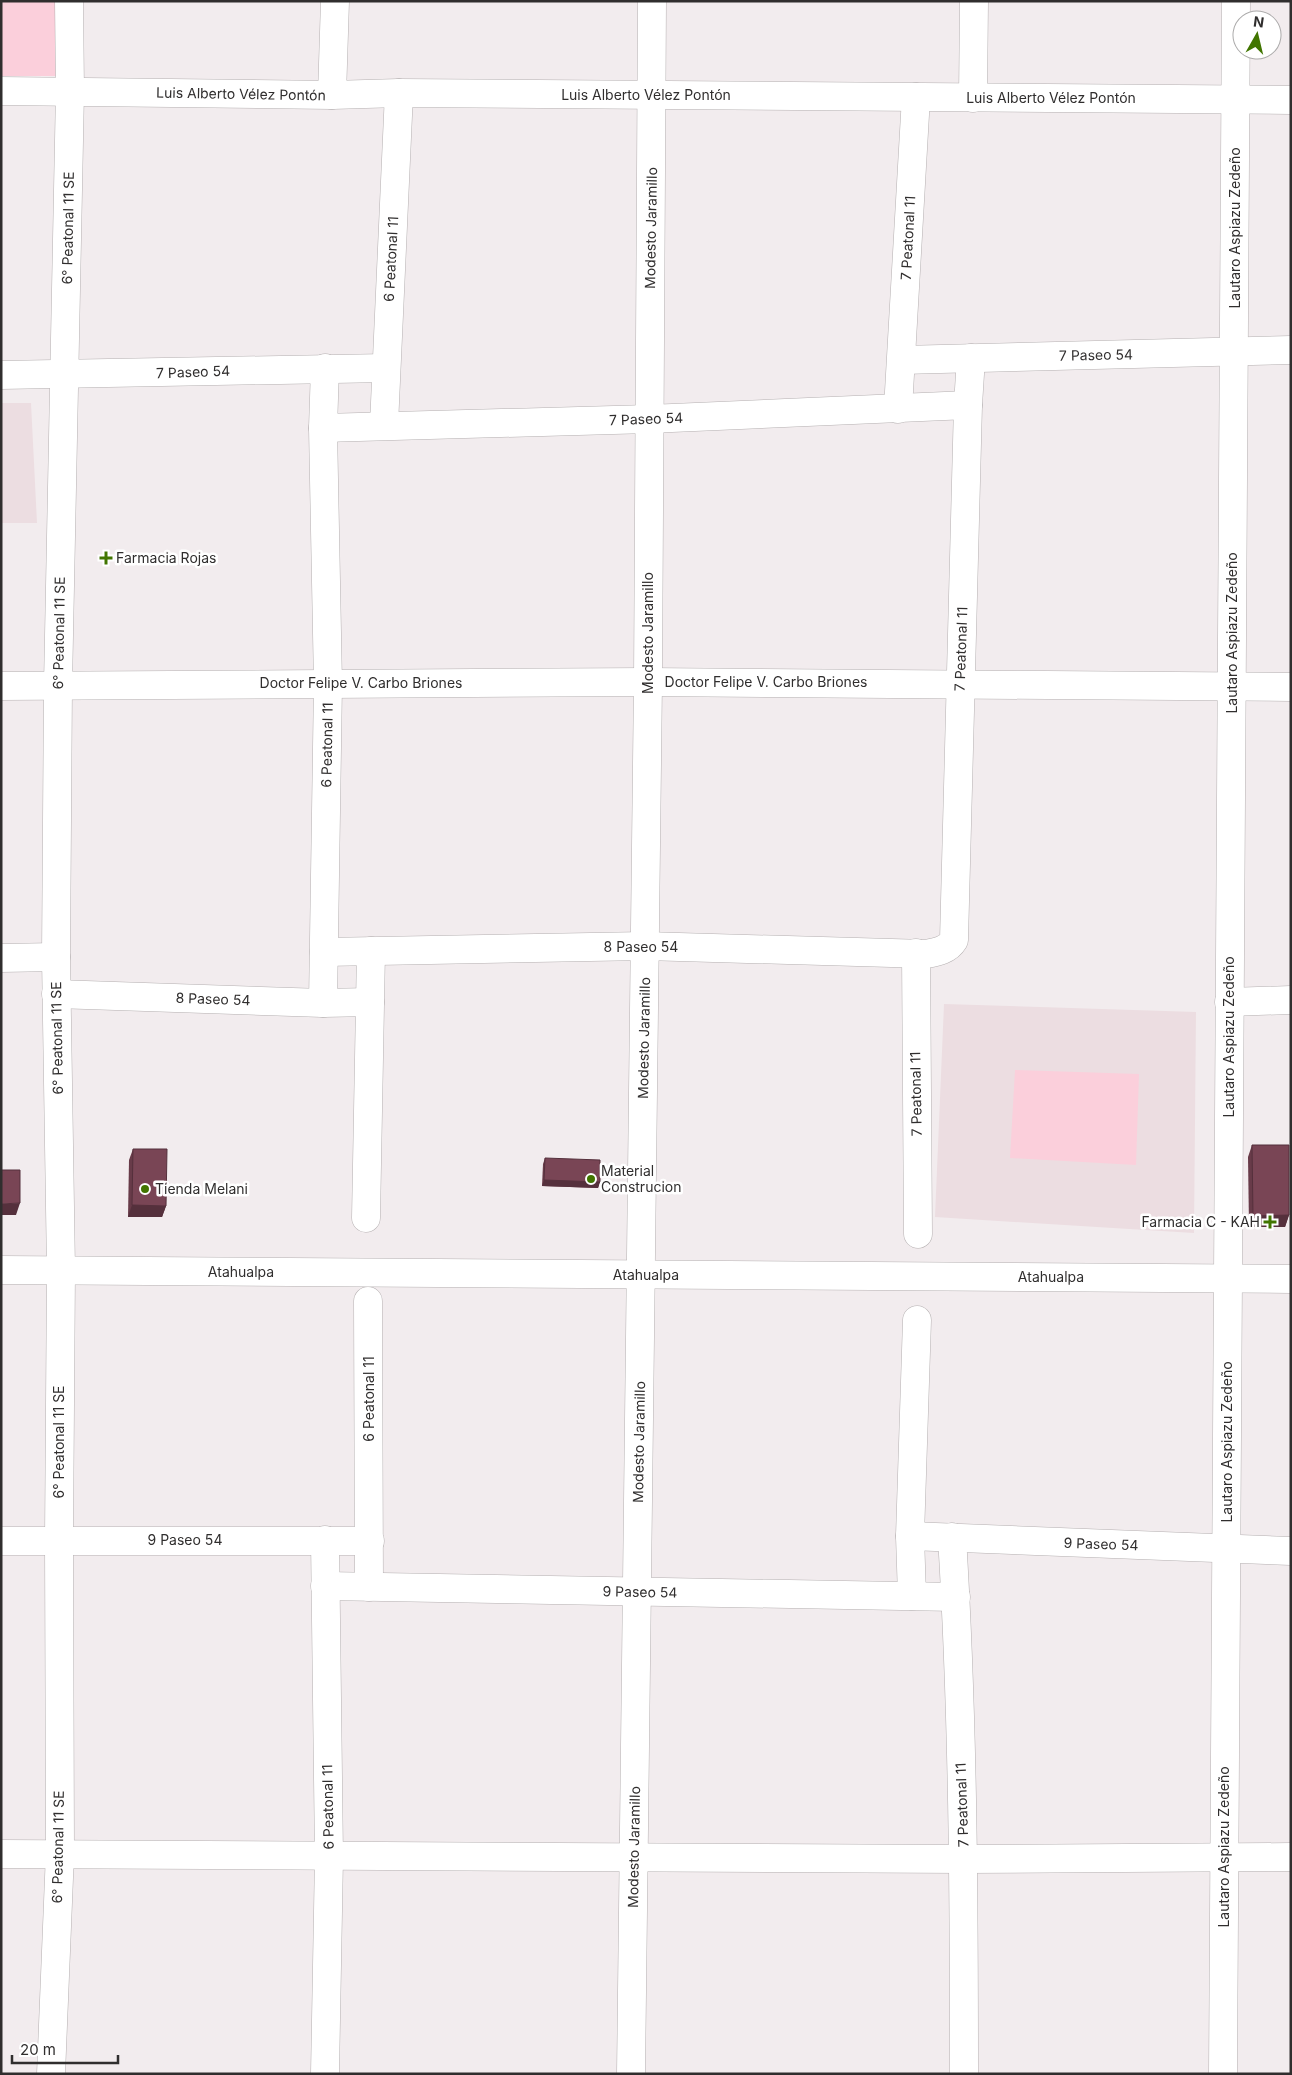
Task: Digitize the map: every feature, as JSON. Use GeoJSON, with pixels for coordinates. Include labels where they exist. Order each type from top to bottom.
{"type":"FeatureCollection","features":[{"type":"Feature","properties":{"kind":"street","name":"6° Peatonal 11 SE"},"geometry":{"type":"LineString","coordinates":[[51,2074],[60,1854],[59,1540],[61,1270],[56,957],[58,686],[66,375],[70,91],[69,1]]}},
{"type":"Feature","properties":{"kind":"street"},"geometry":{"type":"LineString","coordinates":[[332,96],[335,1]]}},
{"type":"Feature","properties":{"kind":"street","name":"Modesto Jaramillo"},"geometry":{"type":"LineString","coordinates":[[631,2074],[648,682],[652,1]]}},
{"type":"Feature","properties":{"kind":"street"},"geometry":{"type":"LineString","coordinates":[[973,98],[974,1]]}},
{"type":"Feature","properties":{"kind":"street","name":"Lautaro Aspiazu Zedeño"},"geometry":{"type":"LineString","coordinates":[[1222,2074],[1236,1]]}},
{"type":"Feature","properties":{"kind":"street","name":"Luis Alberto Vélez Pontón"},"geometry":{"type":"LineString","coordinates":[[1,91],[332,96],[399,93],[1291,100]]}},
{"type":"Feature","properties":{"kind":"street","name":"6 Peatonal 11"},"geometry":{"type":"LineString","coordinates":[[384,425],[399,93]]}},
{"type":"Feature","properties":{"kind":"street","name":"7 Peatonal 11"},"geometry":{"type":"LineString","coordinates":[[898,409],[916,97]]}},
{"type":"Feature","properties":{"kind":"street","name":"7 Paseo 54"},"geometry":{"type":"LineString","coordinates":[[902,360],[1291,350]]}},
{"type":"Feature","properties":{"kind":"street","name":"7 Peatonal 11"},"geometry":{"type":"LineString","coordinates":[[954,940],[968,405],[971,358]]}},
{"type":"Feature","properties":{"kind":"street","name":"6 Peatonal 11"},"geometry":{"type":"LineString","coordinates":[[323,1003],[328,684],[323,428],[324,368]]}},
{"type":"Feature","properties":{"kind":"street","name":"7 Paseo 54"},"geometry":{"type":"LineString","coordinates":[[1,375],[386,368]]}},
{"type":"Feature","properties":{"kind":"street","name":"7 Paseo 54"},"geometry":{"type":"LineString","coordinates":[[323,428],[384,425],[649,420],[968,405]]}},
{"type":"Feature","properties":{"kind":"street","name":"Doctor Felipe V. Carbo Briones"},"geometry":{"type":"LineString","coordinates":[[1,686],[648,682],[1291,687]]}},
{"type":"Feature","properties":{"kind":"street","name":"8 Paseo 54"},"geometry":{"type":"LineString","coordinates":[[324,952],[645,946],[916,954],[936,953],[951,945],[954,940]]}},
{"type":"Feature","properties":{"kind":"street"},"geometry":{"type":"LineString","coordinates":[[366,1218],[371,951]]}},
{"type":"Feature","properties":{"kind":"street","name":"7 Peatonal 11"},"geometry":{"type":"LineString","coordinates":[[916,954],[918,1234]]}},
{"type":"Feature","properties":{"kind":"street"},"geometry":{"type":"LineString","coordinates":[[1,958],[56,957]]}},
{"type":"Feature","properties":{"kind":"street","name":"8 Paseo 54"},"geometry":{"type":"LineString","coordinates":[[56,994],[323,1003],[370,1002]]}},
{"type":"Feature","properties":{"kind":"street"},"geometry":{"type":"LineString","coordinates":[[1230,1002],[1291,1000]]}},
{"type":"Feature","properties":{"kind":"street","name":"Atahualpa"},"geometry":{"type":"LineString","coordinates":[[1,1270],[1291,1279]]}},
{"type":"Feature","properties":{"kind":"street","name":"6 Peatonal 11"},"geometry":{"type":"LineString","coordinates":[[368,1301],[369,1586]]}},
{"type":"Feature","properties":{"kind":"street"},"geometry":{"type":"LineString","coordinates":[[912,1596],[910,1536],[917,1320]]}},
{"type":"Feature","properties":{"kind":"street","name":"9 Paseo 54"},"geometry":{"type":"LineString","coordinates":[[910,1536],[1291,1551]]}},
{"type":"Feature","properties":{"kind":"street","name":"7 Peatonal 11"},"geometry":{"type":"LineString","coordinates":[[952,1537],[956,1596],[964,1859],[964,2074]]}},
{"type":"Feature","properties":{"kind":"street","name":"6 Peatonal 11"},"geometry":{"type":"LineString","coordinates":[[325,1540],[329,1857],[325,2074]]}},
{"type":"Feature","properties":{"kind":"street","name":"9 Paseo 54"},"geometry":{"type":"LineString","coordinates":[[1,1541],[370,1541]]}},
{"type":"Feature","properties":{"kind":"street","name":"9 Paseo 54"},"geometry":{"type":"LineString","coordinates":[[325,1586],[956,1596]]}},
{"type":"Feature","properties":{"kind":"street"},"geometry":{"type":"LineString","coordinates":[[1,1854],[964,1859],[1291,1857]]}},
{"type":"Feature","properties":{"kind":"shaded area"},"geometry":{"type":"Polygon","coordinates":[[[1,1],[64,1],[62,76],[1,76],[1,1]]]}},
{"type":"Feature","properties":{"kind":"shaded area"},"geometry":{"type":"Polygon","coordinates":[[[1,403],[31,403],[37,523],[1,523],[1,403]]]}},
{"type":"Feature","properties":{"kind":"shaded area"},"geometry":{"type":"Polygon","coordinates":[[[944,1004],[1196,1012],[1194,1233],[935,1217],[944,1004]]]}},
{"type":"Feature","properties":{"kind":"shaded area"},"geometry":{"type":"Polygon","coordinates":[[[1015,1070],[1139,1074],[1136,1165],[1010,1158],[1015,1070]]]}},
{"type":"Feature","properties":{"kind":"building"},"geometry":{"type":"Polygon","coordinates":[[[1252,1145],[1289,1145],[1289,1215],[1253,1216],[1252,1145]]]}},
{"type":"Feature","properties":{"kind":"building","name":"Tienda Melani"},"geometry":{"type":"Polygon","coordinates":[[[133,1149],[167,1149],[166,1206],[132,1205],[133,1149]]]}},
{"type":"Feature","properties":{"kind":"building"},"geometry":{"type":"Polygon","coordinates":[[[545,1158],[600,1160],[600,1182],[544,1180],[545,1158]]]}},
{"type":"Feature","properties":{"kind":"building"},"geometry":{"type":"Polygon","coordinates":[[[1,1170],[20,1170],[20,1203],[1,1204],[1,1170]]]}},
{"type":"Feature","properties":{"kind":"place","name":"Farmacia Rojas"},"geometry":{"type":"Point","coordinates":[106,558]}},
{"type":"Feature","properties":{"kind":"place","name":"Material Construcion"},"geometry":{"type":"Point","coordinates":[591,1179]}},
{"type":"Feature","properties":{"kind":"place","name":"Tienda Melani"},"geometry":{"type":"Point","coordinates":[145,1189]}},
{"type":"Feature","properties":{"kind":"place","name":"Farmacia C - KAH"},"geometry":{"type":"Point","coordinates":[1270,1222]}}]}
